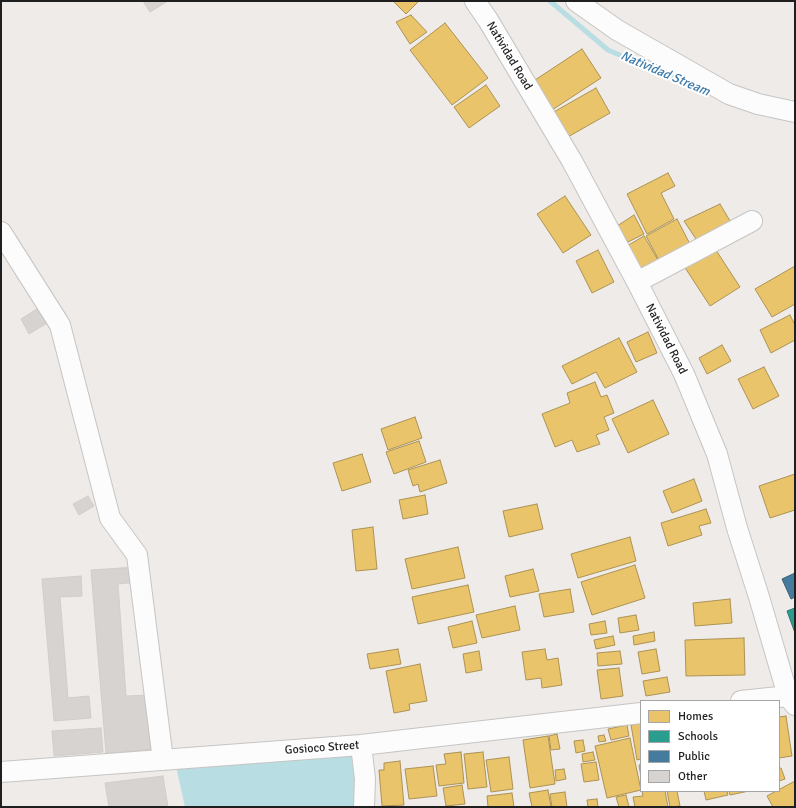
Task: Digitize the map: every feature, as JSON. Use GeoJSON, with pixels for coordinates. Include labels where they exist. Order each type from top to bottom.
{"type":"FeatureCollection","features":[{"type":"Feature","properties":{"kind":"street","name":"Natividad Road"},"geometry":{"type":"LineString","coordinates":[[474,1],[488,20],[572,161],[637,282],[684,374],[717,454],[737,528],[792,700]]}},
{"type":"Feature","properties":{"kind":"street"},"geometry":{"type":"LineString","coordinates":[[576,1],[617,30],[729,94],[758,104],[795,112]]}},
{"type":"Feature","properties":{"kind":"street"},"geometry":{"type":"LineString","coordinates":[[637,282],[752,221]]}},
{"type":"Feature","properties":{"kind":"street"},"geometry":{"type":"LineString","coordinates":[[1,232],[60,325],[110,518],[137,555],[163,760]]}},
{"type":"Feature","properties":{"kind":"street"},"geometry":{"type":"LineString","coordinates":[[780,700],[792,700]]}},
{"type":"Feature","properties":{"kind":"street","name":"Gosioco Street"},"geometry":{"type":"LineString","coordinates":[[1,772],[361,745],[640,712]]}},
{"type":"Feature","properties":{"kind":"street"},"geometry":{"type":"LineString","coordinates":[[361,745],[365,779],[364,807]]}},
{"type":"Feature","properties":{"kind":"water"},"geometry":{"type":"Polygon","coordinates":[[[357,753],[361,807],[185,807],[175,762],[357,753]]]}},
{"type":"Feature","properties":{"kind":"building: Homes"},"geometry":{"type":"Polygon","coordinates":[[[393,1],[419,1],[406,14],[393,1]]]}},
{"type":"Feature","properties":{"kind":"building: Homes"},"geometry":{"type":"Polygon","coordinates":[[[411,15],[427,32],[410,44],[396,22],[411,15]]]}},
{"type":"Feature","properties":{"kind":"building: Homes"},"geometry":{"type":"Polygon","coordinates":[[[445,23],[488,78],[452,105],[410,50],[445,23]]]}},
{"type":"Feature","properties":{"kind":"building: Homes"},"geometry":{"type":"Polygon","coordinates":[[[582,49],[601,78],[552,110],[532,82],[582,49]]]}},
{"type":"Feature","properties":{"kind":"building: Homes"},"geometry":{"type":"Polygon","coordinates":[[[486,85],[500,106],[469,128],[454,107],[486,85]]]}},
{"type":"Feature","properties":{"kind":"building: Homes"},"geometry":{"type":"Polygon","coordinates":[[[596,88],[610,113],[566,138],[552,113],[596,88]]]}},
{"type":"Feature","properties":{"kind":"building: Homes"},"geometry":{"type":"Polygon","coordinates":[[[668,173],[675,186],[661,193],[674,219],[647,234],[627,194],[668,173]]]}},
{"type":"Feature","properties":{"kind":"building: Homes"},"geometry":{"type":"Polygon","coordinates":[[[565,196],[591,235],[563,253],[537,214],[565,196]]]}},
{"type":"Feature","properties":{"kind":"building: Homes"},"geometry":{"type":"Polygon","coordinates":[[[720,204],[733,226],[700,245],[684,221],[720,204]]]}},
{"type":"Feature","properties":{"kind":"building: Homes"},"geometry":{"type":"Polygon","coordinates":[[[634,215],[644,234],[628,242],[617,226],[634,215]]]}},
{"type":"Feature","properties":{"kind":"building: Homes"},"geometry":{"type":"Polygon","coordinates":[[[677,219],[692,248],[661,264],[646,236],[677,219]]]}},
{"type":"Feature","properties":{"kind":"building: Homes"},"geometry":{"type":"Polygon","coordinates":[[[644,236],[662,267],[644,277],[627,246],[644,236]]]}},
{"type":"Feature","properties":{"kind":"building: Homes"},"geometry":{"type":"Polygon","coordinates":[[[712,244],[740,287],[710,306],[682,263],[712,244]]]}},
{"type":"Feature","properties":{"kind":"building: Homes"},"geometry":{"type":"Polygon","coordinates":[[[598,250],[614,282],[592,293],[576,261],[598,250]]]}},
{"type":"Feature","properties":{"kind":"building: Homes"},"geometry":{"type":"Polygon","coordinates":[[[795,266],[795,304],[772,317],[755,289],[795,266]]]}},
{"type":"Feature","properties":{"kind":"building: Homes"},"geometry":{"type":"Polygon","coordinates":[[[790,315],[795,325],[795,340],[771,353],[760,330],[790,315]]]}},
{"type":"Feature","properties":{"kind":"building: Homes"},"geometry":{"type":"Polygon","coordinates":[[[648,332],[657,353],[636,362],[627,342],[648,332]]]}},
{"type":"Feature","properties":{"kind":"building: Homes"},"geometry":{"type":"Polygon","coordinates":[[[619,338],[637,372],[605,388],[596,372],[572,384],[562,366],[619,338]]]}},
{"type":"Feature","properties":{"kind":"building: Homes"},"geometry":{"type":"Polygon","coordinates":[[[722,345],[731,361],[707,374],[699,358],[722,345]]]}},
{"type":"Feature","properties":{"kind":"building: Homes"},"geometry":{"type":"Polygon","coordinates":[[[764,367],[779,396],[753,409],[738,379],[764,367]]]}},
{"type":"Feature","properties":{"kind":"building: Homes"},"geometry":{"type":"Polygon","coordinates":[[[595,382],[601,397],[607,395],[614,413],[604,417],[609,430],[596,435],[600,444],[577,452],[572,440],[555,447],[542,414],[570,403],[567,393],[595,382]]]}},
{"type":"Feature","properties":{"kind":"building: Homes"},"geometry":{"type":"Polygon","coordinates":[[[653,400],[669,434],[628,453],[612,419],[653,400]]]}},
{"type":"Feature","properties":{"kind":"building: Homes"},"geometry":{"type":"Polygon","coordinates":[[[415,417],[422,438],[388,450],[381,429],[415,417]]]}},
{"type":"Feature","properties":{"kind":"building: Homes"},"geometry":{"type":"Polygon","coordinates":[[[419,441],[426,462],[394,474],[386,452],[419,441]]]}},
{"type":"Feature","properties":{"kind":"building: Homes"},"geometry":{"type":"Polygon","coordinates":[[[362,454],[371,482],[342,491],[333,463],[362,454]]]}},
{"type":"Feature","properties":{"kind":"building: Homes"},"geometry":{"type":"Polygon","coordinates":[[[440,460],[447,483],[420,492],[418,484],[413,486],[408,470],[440,460]]]}},
{"type":"Feature","properties":{"kind":"building: Homes"},"geometry":{"type":"Polygon","coordinates":[[[795,474],[795,510],[770,518],[759,486],[795,474]]]}},
{"type":"Feature","properties":{"kind":"building: Homes"},"geometry":{"type":"Polygon","coordinates":[[[694,479],[702,501],[672,513],[663,491],[694,479]]]}},
{"type":"Feature","properties":{"kind":"building: Homes"},"geometry":{"type":"Polygon","coordinates":[[[425,495],[428,514],[403,519],[399,500],[425,495]]]}},
{"type":"Feature","properties":{"kind":"building: Homes"},"geometry":{"type":"Polygon","coordinates":[[[537,504],[543,529],[509,537],[503,511],[537,504]]]}},
{"type":"Feature","properties":{"kind":"building: Homes"},"geometry":{"type":"Polygon","coordinates":[[[706,509],[711,523],[699,526],[702,535],[668,546],[661,523],[706,509]]]}},
{"type":"Feature","properties":{"kind":"building: Homes"},"geometry":{"type":"Polygon","coordinates":[[[373,527],[377,569],[356,571],[352,530],[373,527]]]}},
{"type":"Feature","properties":{"kind":"building: Homes"},"geometry":{"type":"Polygon","coordinates":[[[630,537],[636,561],[578,578],[571,554],[630,537]]]}},
{"type":"Feature","properties":{"kind":"building: Homes"},"geometry":{"type":"Polygon","coordinates":[[[458,547],[465,578],[412,589],[405,559],[458,547]]]}},
{"type":"Feature","properties":{"kind":"building: Homes"},"geometry":{"type":"Polygon","coordinates":[[[635,565],[645,598],[592,615],[581,582],[635,565]]]}},
{"type":"Feature","properties":{"kind":"building: Homes"},"geometry":{"type":"Polygon","coordinates":[[[533,569],[539,591],[510,597],[505,576],[533,569]]]}},
{"type":"Feature","properties":{"kind":"building: Homes"},"geometry":{"type":"Polygon","coordinates":[[[468,585],[474,612],[418,624],[412,597],[468,585]]]}},
{"type":"Feature","properties":{"kind":"building: Homes"},"geometry":{"type":"Polygon","coordinates":[[[570,589],[574,612],[544,617],[539,594],[570,589]]]}},
{"type":"Feature","properties":{"kind":"building: Homes"},"geometry":{"type":"Polygon","coordinates":[[[730,599],[732,623],[695,626],[693,603],[730,599]]]}},
{"type":"Feature","properties":{"kind":"building: Homes"},"geometry":{"type":"Polygon","coordinates":[[[515,606],[520,630],[482,638],[476,615],[515,606]]]}},
{"type":"Feature","properties":{"kind":"building: Homes"},"geometry":{"type":"Polygon","coordinates":[[[636,615],[639,630],[620,633],[618,618],[636,615]]]}},
{"type":"Feature","properties":{"kind":"building: Homes"},"geometry":{"type":"Polygon","coordinates":[[[472,621],[477,643],[453,648],[448,627],[472,621]]]}},
{"type":"Feature","properties":{"kind":"building: Homes"},"geometry":{"type":"Polygon","coordinates":[[[605,621],[607,633],[591,635],[589,624],[605,621]]]}},
{"type":"Feature","properties":{"kind":"building: Homes"},"geometry":{"type":"Polygon","coordinates":[[[654,632],[655,641],[634,645],[633,636],[654,632]]]}},
{"type":"Feature","properties":{"kind":"building: Homes"},"geometry":{"type":"Polygon","coordinates":[[[613,636],[615,645],[596,649],[594,640],[613,636]]]}},
{"type":"Feature","properties":{"kind":"building: Homes"},"geometry":{"type":"Polygon","coordinates":[[[744,638],[745,675],[686,676],[685,640],[744,638]]]}},
{"type":"Feature","properties":{"kind":"building: Homes"},"geometry":{"type":"Polygon","coordinates":[[[398,649],[401,664],[370,669],[367,654],[398,649]]]}},
{"type":"Feature","properties":{"kind":"building: Homes"},"geometry":{"type":"Polygon","coordinates":[[[545,649],[547,660],[558,658],[562,685],[542,688],[541,678],[526,680],[522,652],[545,649]]]}},
{"type":"Feature","properties":{"kind":"building: Homes"},"geometry":{"type":"Polygon","coordinates":[[[656,649],[660,671],[642,674],[638,652],[656,649]]]}},
{"type":"Feature","properties":{"kind":"building: Homes"},"geometry":{"type":"Polygon","coordinates":[[[479,651],[482,670],[466,673],[463,654],[479,651]]]}},
{"type":"Feature","properties":{"kind":"building: Homes"},"geometry":{"type":"Polygon","coordinates":[[[620,651],[622,664],[598,666],[597,653],[620,651]]]}},
{"type":"Feature","properties":{"kind":"building: Homes"},"geometry":{"type":"Polygon","coordinates":[[[420,664],[427,701],[409,704],[410,710],[394,713],[386,671],[420,664]]]}},
{"type":"Feature","properties":{"kind":"building: Homes"},"geometry":{"type":"Polygon","coordinates":[[[619,668],[623,696],[601,699],[597,670],[619,668]]]}},
{"type":"Feature","properties":{"kind":"building: Homes"},"geometry":{"type":"Polygon","coordinates":[[[667,677],[670,692],[646,696],[643,681],[667,677]]]}},
{"type":"Feature","properties":{"kind":"building: Homes"},"geometry":{"type":"Polygon","coordinates":[[[786,716],[792,756],[780,758],[780,717],[786,716]]]}},
{"type":"Feature","properties":{"kind":"building: Homes"},"geometry":{"type":"Polygon","coordinates":[[[640,723],[640,759],[637,760],[631,725],[640,723]]]}},
{"type":"Feature","properties":{"kind":"building: Homes"},"geometry":{"type":"Polygon","coordinates":[[[627,725],[629,736],[611,740],[608,729],[627,725]]]}},
{"type":"Feature","properties":{"kind":"building: Homes"},"geometry":{"type":"Polygon","coordinates":[[[557,734],[560,749],[551,750],[549,736],[557,734]]]}},
{"type":"Feature","properties":{"kind":"building: Homes"},"geometry":{"type":"Polygon","coordinates":[[[604,735],[606,741],[599,742],[598,736],[604,735]]]}},
{"type":"Feature","properties":{"kind":"building: Homes"},"geometry":{"type":"Polygon","coordinates":[[[548,736],[555,784],[530,788],[523,740],[548,736]]]}},
{"type":"Feature","properties":{"kind":"building: Homes"},"geometry":{"type":"Polygon","coordinates":[[[630,738],[640,790],[607,798],[595,746],[630,738]]]}},
{"type":"Feature","properties":{"kind":"building: Homes"},"geometry":{"type":"Polygon","coordinates":[[[583,740],[585,751],[576,753],[574,741],[583,740]]]}},
{"type":"Feature","properties":{"kind":"building: Homes"},"geometry":{"type":"Polygon","coordinates":[[[461,752],[464,783],[439,786],[436,765],[446,764],[444,754],[461,752]]]}},
{"type":"Feature","properties":{"kind":"building: Homes"},"geometry":{"type":"Polygon","coordinates":[[[483,752],[487,787],[468,789],[464,754],[483,752]]]}},
{"type":"Feature","properties":{"kind":"building: Homes"},"geometry":{"type":"Polygon","coordinates":[[[593,752],[595,760],[583,762],[582,754],[593,752]]]}},
{"type":"Feature","properties":{"kind":"building: Homes"},"geometry":{"type":"Polygon","coordinates":[[[509,757],[513,789],[491,792],[486,760],[509,757]]]}},
{"type":"Feature","properties":{"kind":"building: Homes"},"geometry":{"type":"Polygon","coordinates":[[[400,761],[404,805],[382,806],[379,770],[384,770],[384,763],[400,761]]]}},
{"type":"Feature","properties":{"kind":"building: Homes"},"geometry":{"type":"Polygon","coordinates":[[[596,762],[599,780],[584,782],[581,764],[596,762]]]}},
{"type":"Feature","properties":{"kind":"building: Homes"},"geometry":{"type":"Polygon","coordinates":[[[433,766],[437,796],[409,799],[405,769],[433,766]]]}},
{"type":"Feature","properties":{"kind":"building: Homes"},"geometry":{"type":"Polygon","coordinates":[[[780,768],[781,768],[785,779],[780,781],[780,768]]]}},
{"type":"Feature","properties":{"kind":"building: Homes"},"geometry":{"type":"Polygon","coordinates":[[[564,769],[566,779],[556,781],[555,770],[564,769]]]}},
{"type":"Feature","properties":{"kind":"building: Homes"},"geometry":{"type":"Polygon","coordinates":[[[795,781],[795,807],[773,807],[767,796],[774,792],[780,792],[780,789],[795,781]]]}},
{"type":"Feature","properties":{"kind":"building: Homes"},"geometry":{"type":"Polygon","coordinates":[[[462,785],[465,804],[446,806],[443,788],[462,785]]]}},
{"type":"Feature","properties":{"kind":"building: Homes"},"geometry":{"type":"Polygon","coordinates":[[[548,790],[551,807],[532,807],[529,793],[548,790]]]}},
{"type":"Feature","properties":{"kind":"building: Homes"},"geometry":{"type":"Polygon","coordinates":[[[565,792],[567,807],[552,807],[550,794],[565,792]]]}},
{"type":"Feature","properties":{"kind":"building: Homes"},"geometry":{"type":"Polygon","coordinates":[[[642,792],[665,792],[668,807],[635,807],[633,797],[643,796],[642,792]]]}},
{"type":"Feature","properties":{"kind":"building: Homes"},"geometry":{"type":"Polygon","coordinates":[[[667,792],[677,792],[680,806],[670,807],[667,792]]]}},
{"type":"Feature","properties":{"kind":"building: Homes"},"geometry":{"type":"Polygon","coordinates":[[[704,792],[727,792],[728,795],[706,800],[704,792]]]}},
{"type":"Feature","properties":{"kind":"building: Homes"},"geometry":{"type":"Polygon","coordinates":[[[729,792],[744,792],[730,795],[729,792]]]}},
{"type":"Feature","properties":{"kind":"building: Homes"},"geometry":{"type":"Polygon","coordinates":[[[512,793],[514,807],[488,807],[487,796],[512,793]]]}},
{"type":"Feature","properties":{"kind":"building: Homes"},"geometry":{"type":"Polygon","coordinates":[[[626,795],[629,807],[619,807],[616,797],[626,795]]]}},
{"type":"Feature","properties":{"kind":"building: Homes"},"geometry":{"type":"Polygon","coordinates":[[[597,799],[598,807],[588,807],[587,800],[597,799]]]}},
{"type":"Feature","properties":{"kind":"building: Schools"},"geometry":{"type":"Polygon","coordinates":[[[795,608],[795,633],[787,611],[795,608]]]}},
{"type":"Feature","properties":{"kind":"building: Public"},"geometry":{"type":"Polygon","coordinates":[[[795,573],[795,597],[791,599],[782,579],[795,573]]]}},
{"type":"Feature","properties":{"kind":"building: Other"},"geometry":{"type":"Polygon","coordinates":[[[143,1],[168,1],[150,12],[143,1]]]}},
{"type":"Feature","properties":{"kind":"building: Other"},"geometry":{"type":"Polygon","coordinates":[[[40,307],[49,322],[29,334],[21,319],[40,307]]]}},
{"type":"Feature","properties":{"kind":"building: Other"},"geometry":{"type":"Polygon","coordinates":[[[88,496],[94,506],[79,515],[73,504],[88,496]]]}},
{"type":"Feature","properties":{"kind":"building: Other"},"geometry":{"type":"Polygon","coordinates":[[[137,567],[138,582],[118,584],[126,696],[151,695],[156,749],[106,753],[91,570],[137,567]]]}},
{"type":"Feature","properties":{"kind":"building: Other"},"geometry":{"type":"Polygon","coordinates":[[[81,576],[82,596],[60,597],[68,698],[89,696],[91,718],[54,721],[42,579],[81,576]]]}},
{"type":"Feature","properties":{"kind":"building: Other"},"geometry":{"type":"Polygon","coordinates":[[[101,728],[103,752],[54,756],[52,731],[101,728]]]}},
{"type":"Feature","properties":{"kind":"building: Other"},"geometry":{"type":"Polygon","coordinates":[[[163,776],[168,807],[109,807],[105,783],[163,776]]]}},
{"type":"Feature","properties":{"kind":"waterway","name":"Natividad Stream"},"geometry":{"type":"LineString","coordinates":[[550,1],[608,50],[707,92]]}}]}
